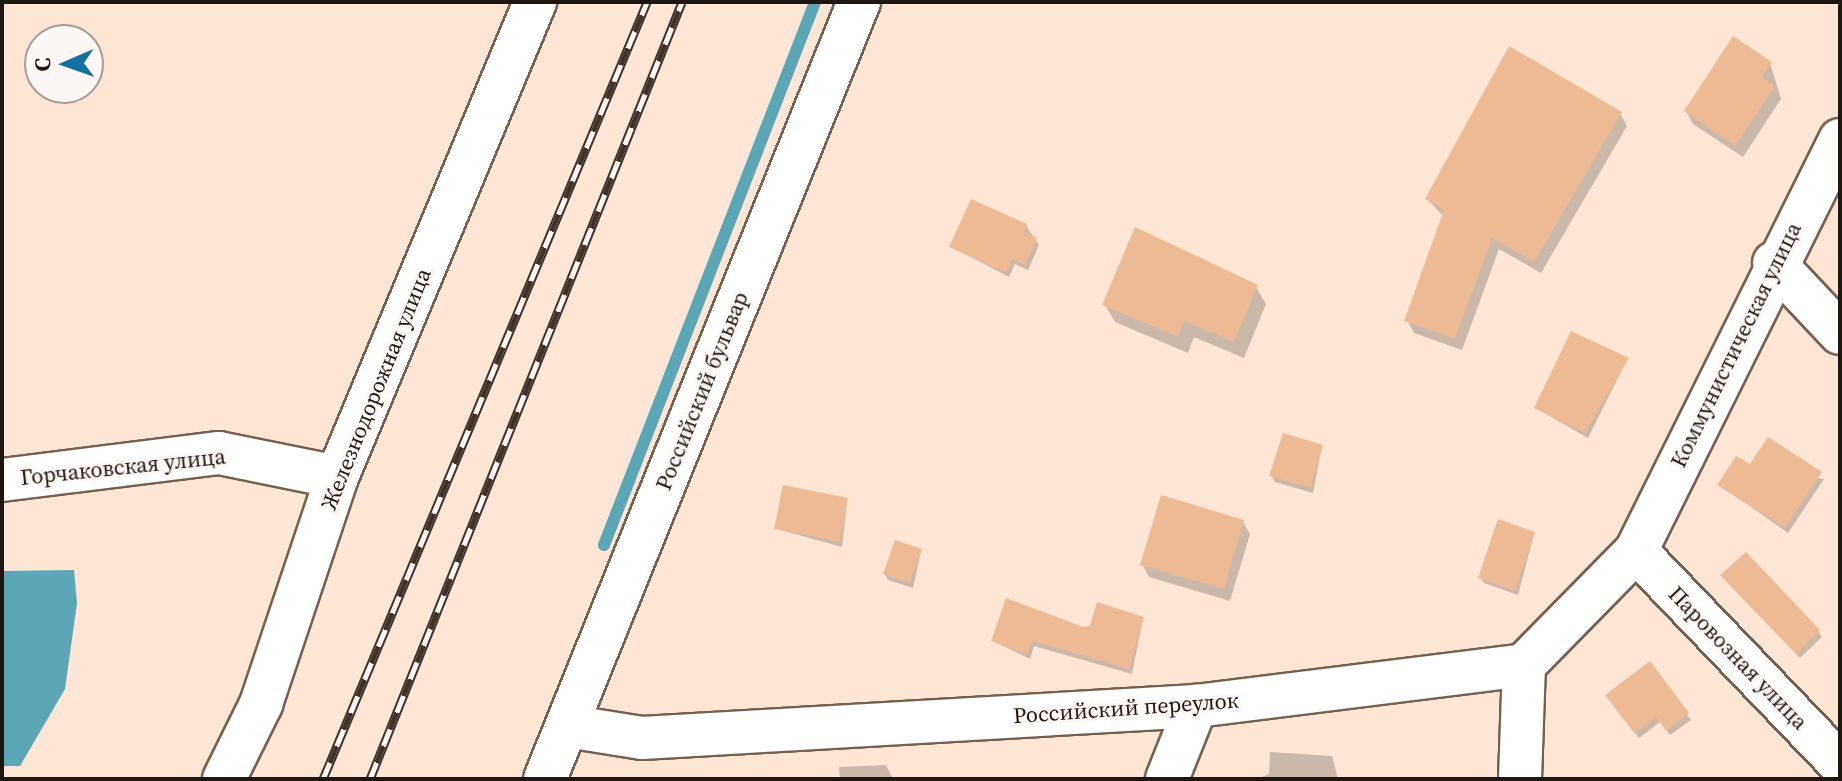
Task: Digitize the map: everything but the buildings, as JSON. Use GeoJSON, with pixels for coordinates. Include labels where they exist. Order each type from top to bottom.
{"type":"FeatureCollection","features":[{"type":"Feature","properties":{"kind":"street","name":"Железнодорожная улица"},"geometry":{"type":"LineString","coordinates":[[224,779],[261,704],[337,477],[535,2]]}},
{"type":"Feature","properties":{"kind":"street","name":"Российский бульвар"},"geometry":{"type":"LineString","coordinates":[[545,779],[859,2]]}},
{"type":"Feature","properties":{"kind":"street","name":"Коммунистическая улица"},"geometry":{"type":"LineString","coordinates":[[1636,551],[1774,263],[1840,140]]}},
{"type":"Feature","properties":{"kind":"street"},"geometry":{"type":"LineString","coordinates":[[1774,263],[1840,333]]}},
{"type":"Feature","properties":{"kind":"street","name":"Горчаковская улица"},"geometry":{"type":"LineString","coordinates":[[2,480],[219,453],[337,477]]}},
{"type":"Feature","properties":{"kind":"street"},"geometry":{"type":"LineString","coordinates":[[1520,779],[1524,665],[1636,551]]}},
{"type":"Feature","properties":{"kind":"street","name":"Паровозная улица"},"geometry":{"type":"LineString","coordinates":[[1636,551],[1840,764]]}},
{"type":"Feature","properties":{"kind":"street","name":"Российский переулок"},"geometry":{"type":"LineString","coordinates":[[567,726],[642,738],[1196,706],[1524,665]]}},
{"type":"Feature","properties":{"kind":"street"},"geometry":{"type":"LineString","coordinates":[[1167,779],[1196,706]]}},
{"type":"Feature","properties":{"kind":"water"},"geometry":{"type":"Polygon","coordinates":[[[74,570],[77,603],[65,689],[20,766],[2,766],[2,571],[74,570]]]}},
{"type":"Feature","properties":{"kind":"waterway"},"geometry":{"type":"LineString","coordinates":[[604,545],[815,2]]}},
{"type":"Feature","properties":{"kind":"railway"},"geometry":{"type":"LineString","coordinates":[[323,779],[647,2]]}},
{"type":"Feature","properties":{"kind":"railway"},"geometry":{"type":"LineString","coordinates":[[370,779],[682,2]]}}]}
